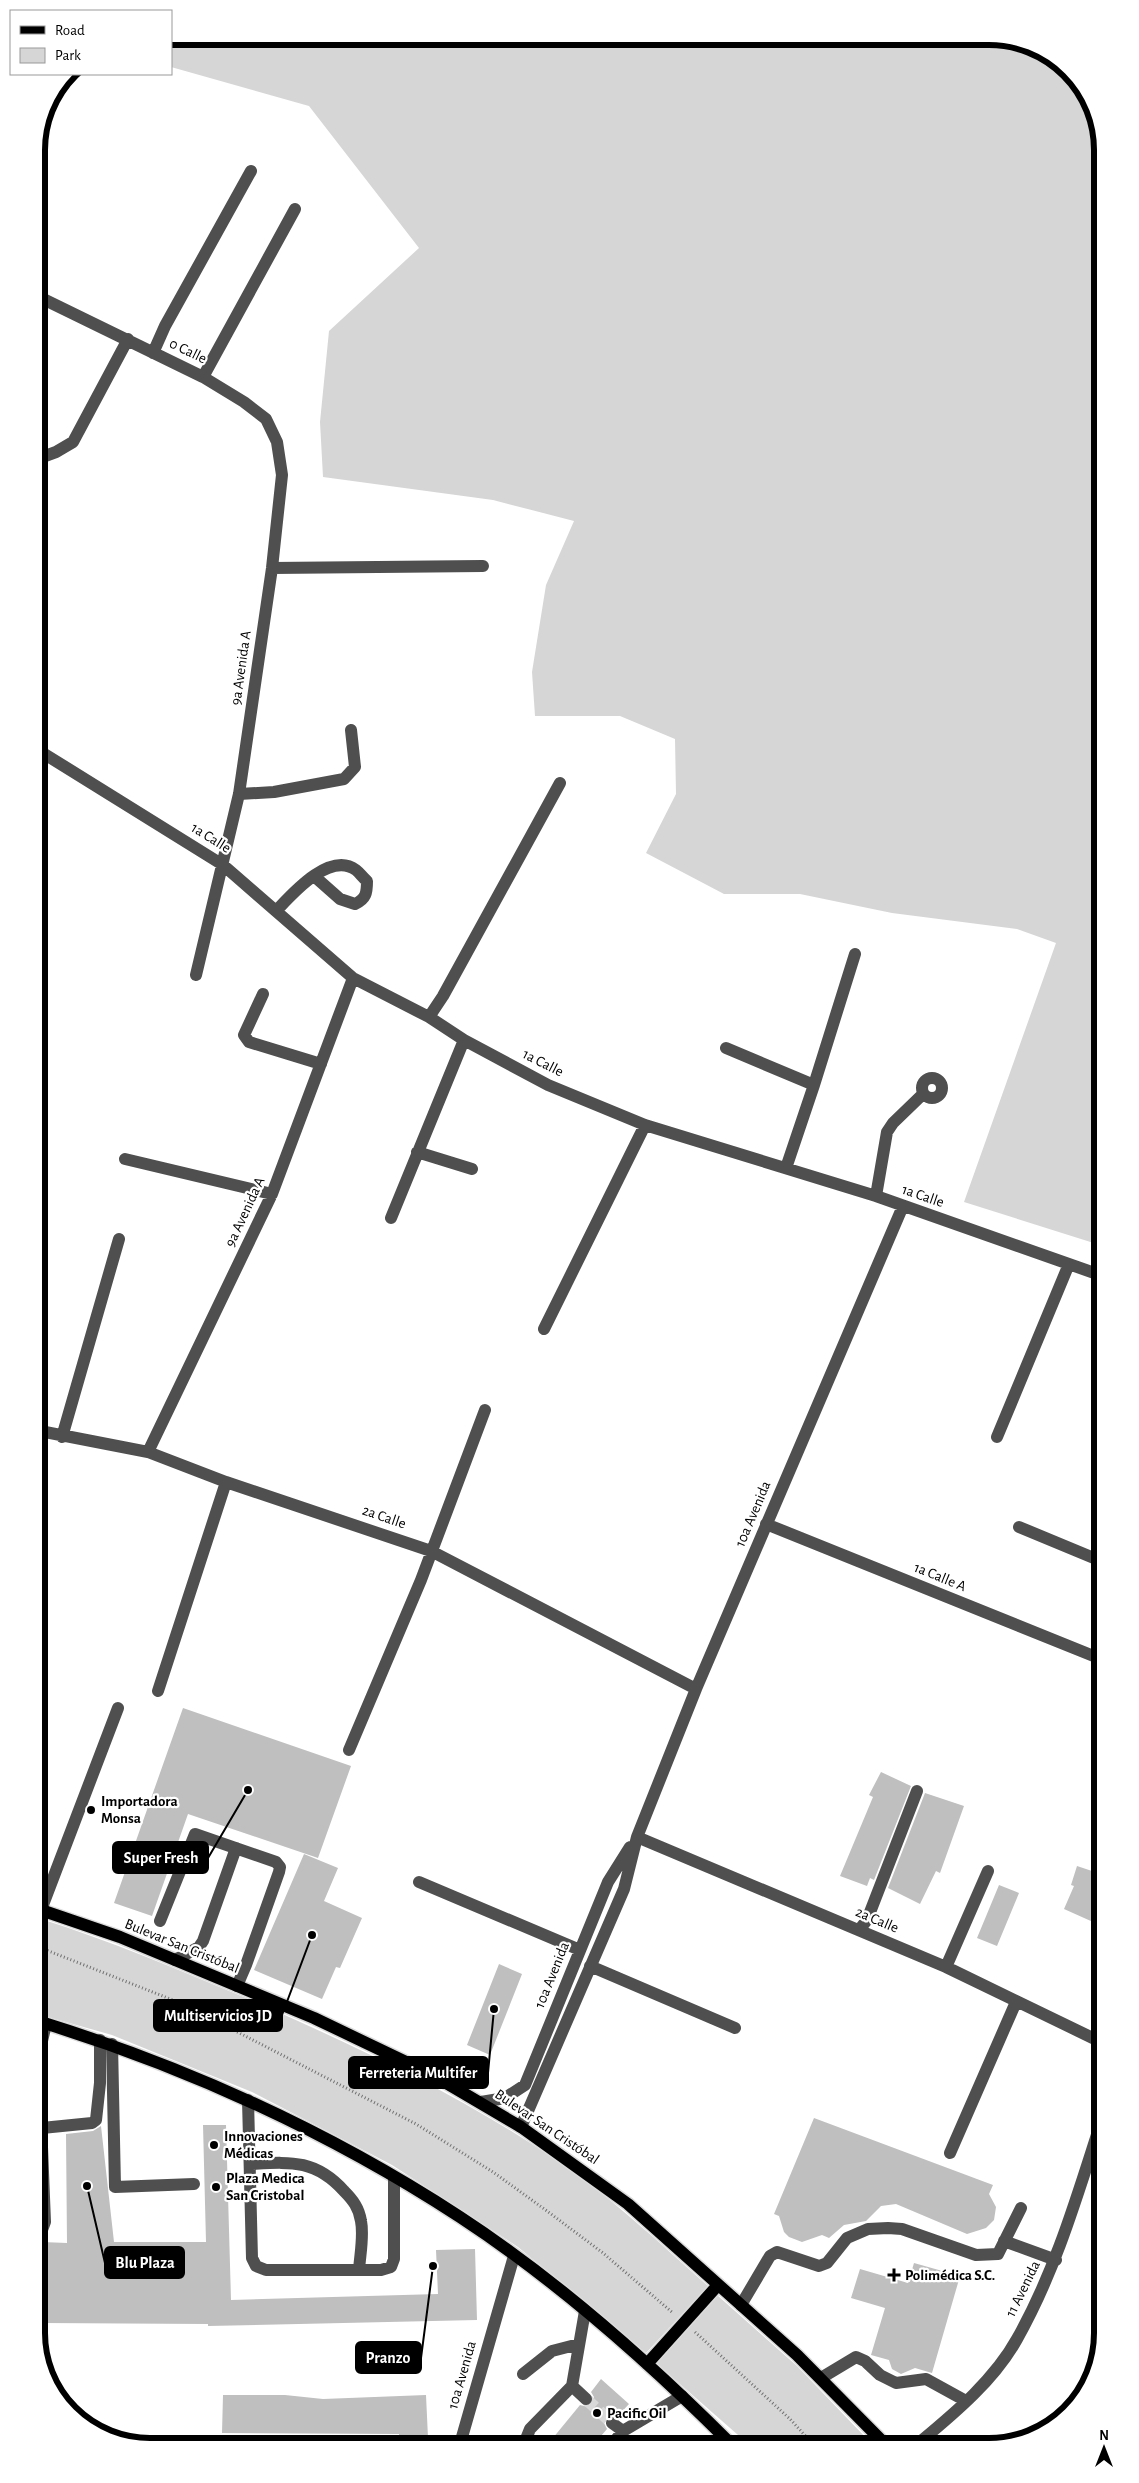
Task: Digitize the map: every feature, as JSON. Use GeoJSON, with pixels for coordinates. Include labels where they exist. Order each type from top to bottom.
{"type":"FeatureCollection","features":[{"type":"Feature","properties":{"kind":"main road","name":"Bulevar San Cristóbal"},"geometry":{"type":"LineString","coordinates":[[45,1911],[120,1937],[377,2046],[481,2102],[521,2127],[628,2204],[821,2378],[880,2438]]}},
{"type":"Feature","properties":{"kind":"main road"},"geometry":{"type":"LineString","coordinates":[[45,2023],[106,2042],[248,2100],[394,2177],[461,2218],[585,2310],[648,2364],[725,2438]]}},
{"type":"Feature","properties":{"kind":"main road"},"geometry":{"type":"LineString","coordinates":[[648,2364],[718,2285]]}},
{"type":"Feature","properties":{"kind":"street"},"geometry":{"type":"LineString","coordinates":[[153,353],[164,326],[251,171]]}},
{"type":"Feature","properties":{"kind":"street"},"geometry":{"type":"LineString","coordinates":[[203,377],[294,209]]}},
{"type":"Feature","properties":{"kind":"street","name":"0 Calle"},"geometry":{"type":"LineString","coordinates":[[45,300],[203,377],[244,402],[266,419],[277,442],[282,475]]}},
{"type":"Feature","properties":{"kind":"street"},"geometry":{"type":"LineString","coordinates":[[45,456],[73,442],[128,339]]}},
{"type":"Feature","properties":{"kind":"street","name":"9a Avenida A"},"geometry":{"type":"LineString","coordinates":[[196,975],[240,794],[272,568],[282,475]]}},
{"type":"Feature","properties":{"kind":"street"},"geometry":{"type":"LineString","coordinates":[[272,568],[483,566]]}},
{"type":"Feature","properties":{"kind":"street"},"geometry":{"type":"LineString","coordinates":[[240,794],[274,792],[344,779],[354,767],[351,730]]}},
{"type":"Feature","properties":{"kind":"street","name":"1a Calle"},"geometry":{"type":"LineString","coordinates":[[45,754],[224,865],[352,978],[429,1017],[464,1040],[548,1085],[645,1125],[876,1196],[1094,1274]]}},
{"type":"Feature","properties":{"kind":"street"},"geometry":{"type":"LineString","coordinates":[[429,1017],[448,987],[560,783]]}},
{"type":"Feature","properties":{"kind":"street"},"geometry":{"type":"LineString","coordinates":[[277,910],[314,876]]}},
{"type":"Feature","properties":{"kind":"street"},"geometry":{"type":"LineString","coordinates":[[786,1168],[855,954]]}},
{"type":"Feature","properties":{"kind":"street","name":"9a Avenida A"},"geometry":{"type":"LineString","coordinates":[[148,1452],[272,1194],[352,978]]}},
{"type":"Feature","properties":{"kind":"street"},"geometry":{"type":"LineString","coordinates":[[263,994],[244,1035],[245,1039],[249,1042],[321,1064]]}},
{"type":"Feature","properties":{"kind":"street"},"geometry":{"type":"LineString","coordinates":[[391,1218],[464,1040]]}},
{"type":"Feature","properties":{"kind":"street"},"geometry":{"type":"LineString","coordinates":[[726,1048],[814,1085]]}},
{"type":"Feature","properties":{"kind":"street"},"geometry":{"type":"LineString","coordinates":[[876,1196],[887,1132],[893,1123],[923,1094]]}},
{"type":"Feature","properties":{"kind":"street"},"geometry":{"type":"LineString","coordinates":[[544,1329],[645,1125]]}},
{"type":"Feature","properties":{"kind":"street"},"geometry":{"type":"LineString","coordinates":[[417,1152],[472,1169]]}},
{"type":"Feature","properties":{"kind":"street"},"geometry":{"type":"LineString","coordinates":[[125,1159],[272,1194]]}},
{"type":"Feature","properties":{"kind":"street","name":"10a Avenida"},"geometry":{"type":"LineString","coordinates":[[521,2127],[624,1889],[637,1837],[696,1689],[903,1206]]}},
{"type":"Feature","properties":{"kind":"street"},"geometry":{"type":"LineString","coordinates":[[62,1437],[119,1239]]}},
{"type":"Feature","properties":{"kind":"street"},"geometry":{"type":"LineString","coordinates":[[996,1437],[1069,1264]]}},
{"type":"Feature","properties":{"kind":"street"},"geometry":{"type":"LineString","coordinates":[[349,1750],[431,1551],[484,1410]]}},
{"type":"Feature","properties":{"kind":"street","name":"2a Calle"},"geometry":{"type":"LineString","coordinates":[[45,1432],[148,1452],[226,1482],[431,1551],[696,1689]]}},
{"type":"Feature","properties":{"kind":"street"},"geometry":{"type":"LineString","coordinates":[[158,1691],[226,1482]]}},
{"type":"Feature","properties":{"kind":"street","name":"1a Calle A"},"geometry":{"type":"LineString","coordinates":[[766,1524],[1094,1656]]}},
{"type":"Feature","properties":{"kind":"street"},"geometry":{"type":"LineString","coordinates":[[1019,1527],[1094,1557]]}},
{"type":"Feature","properties":{"kind":"street"},"geometry":{"type":"LineString","coordinates":[[45,1900],[118,1708]]}},
{"type":"Feature","properties":{"kind":"street"},"geometry":{"type":"LineString","coordinates":[[859,1930],[867,1920],[917,1791]]}},
{"type":"Feature","properties":{"kind":"street"},"geometry":{"type":"LineString","coordinates":[[160,1921],[193,1836],[199,1834],[276,1862],[280,1867],[246,1966],[236,1986]]}},
{"type":"Feature","properties":{"kind":"street","name":"2a Calle"},"geometry":{"type":"LineString","coordinates":[[637,1837],[946,1968],[1094,2037]]}},
{"type":"Feature","properties":{"kind":"street","name":"10a Avenida"},"geometry":{"type":"LineString","coordinates":[[481,2102],[505,2098],[525,2085],[608,1882],[637,1837]]}},
{"type":"Feature","properties":{"kind":"street"},"geometry":{"type":"LineString","coordinates":[[175,1960],[199,1947],[203,1941],[236,1848]]}},
{"type":"Feature","properties":{"kind":"street"},"geometry":{"type":"LineString","coordinates":[[946,1968],[988,1871]]}},
{"type":"Feature","properties":{"kind":"street"},"geometry":{"type":"LineString","coordinates":[[419,1882],[580,1950]]}},
{"type":"Feature","properties":{"kind":"street"},"geometry":{"type":"LineString","coordinates":[[590,1966],[736,2028]]}},
{"type":"Feature","properties":{"kind":"street"},"geometry":{"type":"LineString","coordinates":[[950,2153],[1016,2002]]}},
{"type":"Feature","properties":{"kind":"street"},"geometry":{"type":"LineString","coordinates":[[45,2128],[92,2123],[96,2120],[106,2042]]}},
{"type":"Feature","properties":{"kind":"street"},"geometry":{"type":"LineString","coordinates":[[106,2042],[115,2187],[194,2184]]}},
{"type":"Feature","properties":{"kind":"street"},"geometry":{"type":"LineString","coordinates":[[248,2100],[252,2258],[256,2266],[266,2270],[381,2270],[391,2267],[394,2259],[394,2177]]}},
{"type":"Feature","properties":{"kind":"street","name":"11 Avenida"},"geometry":{"type":"LineString","coordinates":[[924,2438],[980,2387],[1017,2340],[1056,2260],[1094,2144]]}},
{"type":"Feature","properties":{"kind":"street"},"geometry":{"type":"LineString","coordinates":[[250,2164],[293,2162],[311,2166],[332,2178],[356,2205],[361,2222],[359,2270]]}},
{"type":"Feature","properties":{"kind":"street"},"geometry":{"type":"LineString","coordinates":[[741,2304],[770,2256],[777,2252],[819,2266],[827,2263],[847,2238],[868,2229],[902,2229],[976,2255],[998,2254],[1021,2208]]}},
{"type":"Feature","properties":{"kind":"street"},"geometry":{"type":"LineString","coordinates":[[1004,2241],[1056,2260]]}},
{"type":"Feature","properties":{"kind":"street","name":"10a Avenida"},"geometry":{"type":"LineString","coordinates":[[462,2438],[514,2256]]}},
{"type":"Feature","properties":{"kind":"street"},"geometry":{"type":"LineString","coordinates":[[526,2438],[530,2429],[572,2386],[585,2310]]}},
{"type":"Feature","properties":{"kind":"street"},"geometry":{"type":"LineString","coordinates":[[523,2374],[552,2351],[579,2344]]}},
{"type":"Feature","properties":{"kind":"street"},"geometry":{"type":"LineString","coordinates":[[821,2378],[856,2357],[864,2361],[880,2375],[896,2383],[926,2380],[966,2401]]}},
{"type":"Feature","properties":{"kind":"street"},"geometry":{"type":"LineString","coordinates":[[572,2386],[586,2399]]}},
{"type":"Feature","properties":{"kind":"street"},"geometry":{"type":"LineString","coordinates":[[617,2438],[623,2431],[682,2396]]}},
{"type":"Feature","properties":{"kind":"street"},"geometry":{"type":"LineString","coordinates":[[612,2423],[623,2431]]}},
{"type":"Feature","properties":{"kind":"path"},"geometry":{"type":"LineString","coordinates":[[45,1950],[183,2004],[416,2124],[493,2172],[602,2253],[684,2322],[790,2419],[807,2438]]}},
{"type":"Feature","properties":{"kind":"green space"},"geometry":{"type":"Polygon","coordinates":[[[172,45],[996,45],[1010,47],[1042,59],[1063,76],[1080,97],[1092,129],[1094,143],[1094,1243],[964,1202],[1056,943],[1017,929],[892,913],[800,894],[724,894],[646,853],[676,794],[675,739],[620,716],[535,716],[532,672],[546,585],[574,521],[493,500],[323,477],[320,422],[329,331],[419,248],[309,106],[172,67],[172,45]]]}},
{"type":"Feature","properties":{"kind":"green space"},"geometry":{"type":"Polygon","coordinates":[[[45,1920],[119,1946],[246,1998],[363,2051],[440,2090],[514,2133],[571,2170],[631,2218],[708,2286],[646,2353],[518,2247],[392,2165],[252,2092],[112,2035],[45,2016],[45,1920]]]}},
{"type":"Feature","properties":{"kind":"green space"},"geometry":{"type":"Polygon","coordinates":[[[717,2295],[797,2366],[866,2438],[741,2438],[656,2363],[717,2295]]]}},
{"type":"Feature","properties":{"kind":"building"},"geometry":{"type":"Polygon","coordinates":[[[183,1708],[351,1766],[318,1858],[188,1814],[152,1916],[114,1903],[183,1708]]]}},
{"type":"Feature","properties":{"kind":"building"},"geometry":{"type":"Polygon","coordinates":[[[881,1772],[911,1786],[874,1880],[870,1878],[867,1886],[840,1876],[873,1797],[869,1795],[881,1772]]]}},
{"type":"Feature","properties":{"kind":"building"},"geometry":{"type":"Polygon","coordinates":[[[925,1793],[964,1806],[940,1873],[936,1871],[920,1904],[888,1888],[925,1793]]]}},
{"type":"Feature","properties":{"kind":"building"},"geometry":{"type":"Polygon","coordinates":[[[304,1854],[338,1868],[324,1901],[362,1918],[340,1968],[336,1967],[322,1999],[254,1970],[304,1854]]]}},
{"type":"Feature","properties":{"kind":"building"},"geometry":{"type":"Polygon","coordinates":[[[1077,1866],[1094,1872],[1094,1922],[1064,1909],[1074,1886],[1071,1885],[1077,1866]]]}},
{"type":"Feature","properties":{"kind":"building"},"geometry":{"type":"Polygon","coordinates":[[[999,1885],[1019,1893],[997,1946],[977,1938],[999,1885]]]}},
{"type":"Feature","properties":{"kind":"building"},"geometry":{"type":"Polygon","coordinates":[[[499,1964],[522,1974],[490,2055],[467,2045],[499,1964]]]}},
{"type":"Feature","properties":{"kind":"building"},"geometry":{"type":"Polygon","coordinates":[[[814,2118],[993,2185],[989,2194],[996,2207],[994,2220],[986,2228],[967,2234],[896,2204],[881,2206],[866,2221],[844,2225],[829,2238],[822,2235],[802,2242],[789,2237],[784,2232],[779,2216],[774,2214],[814,2118]]]}},
{"type":"Feature","properties":{"kind":"building"},"geometry":{"type":"Polygon","coordinates":[[[203,2125],[226,2125],[231,2300],[438,2294],[436,2250],[475,2249],[477,2320],[208,2326],[208,2324],[45,2323],[45,2242],[67,2243],[66,2134],[93,2131],[101,2126],[114,2242],[206,2242],[203,2125]]]}},
{"type":"Feature","properties":{"kind":"building"},"geometry":{"type":"Polygon","coordinates":[[[914,2263],[960,2276],[932,2373],[915,2368],[901,2374],[892,2369],[889,2360],[871,2355],[885,2308],[851,2298],[860,2269],[908,2283],[914,2263]]]}},
{"type":"Feature","properties":{"kind":"building","name":"Pacific Oil"},"geometry":{"type":"Polygon","coordinates":[[[601,2379],[629,2404],[617,2417],[612,2415],[606,2418],[604,2423],[607,2429],[599,2438],[553,2438],[580,2405],[588,2407],[592,2404],[594,2397],[591,2392],[601,2379]]]}},
{"type":"Feature","properties":{"kind":"building"},"geometry":{"type":"Polygon","coordinates":[[[223,2395],[285,2395],[323,2399],[426,2395],[428,2438],[399,2438],[399,2434],[222,2433],[223,2395]]]}},
{"type":"Feature","properties":{"kind":"tunnel"},"geometry":{"type":"LineString","coordinates":[[586,2399],[612,2423]]}},
{"type":"Feature","properties":{"kind":"place","name":"Super Fresh"},"geometry":{"type":"Point","coordinates":[248,1790]}},
{"type":"Feature","properties":{"kind":"place","name":"Importadora Monsa"},"geometry":{"type":"Point","coordinates":[91,1810]}},
{"type":"Feature","properties":{"kind":"place","name":"Multiservicios JD"},"geometry":{"type":"Point","coordinates":[312,1935]}},
{"type":"Feature","properties":{"kind":"place","name":"Ferreteria Multifer"},"geometry":{"type":"Point","coordinates":[494,2009]}},
{"type":"Feature","properties":{"kind":"place","name":"Innovaciones Médicas"},"geometry":{"type":"Point","coordinates":[214,2145]}},
{"type":"Feature","properties":{"kind":"place","name":"Blu Plaza"},"geometry":{"type":"Point","coordinates":[87,2186]}},
{"type":"Feature","properties":{"kind":"place","name":"Plaza Medica San Cristobal"},"geometry":{"type":"Point","coordinates":[216,2187]}},
{"type":"Feature","properties":{"kind":"place","name":"Pranzo"},"geometry":{"type":"Point","coordinates":[433,2266]}},
{"type":"Feature","properties":{"kind":"place","name":"Polimédica S.C."},"geometry":{"type":"Point","coordinates":[894,2275]}},
{"type":"Feature","properties":{"kind":"place","name":"Pacific Oil"},"geometry":{"type":"Point","coordinates":[597,2413]}}]}
